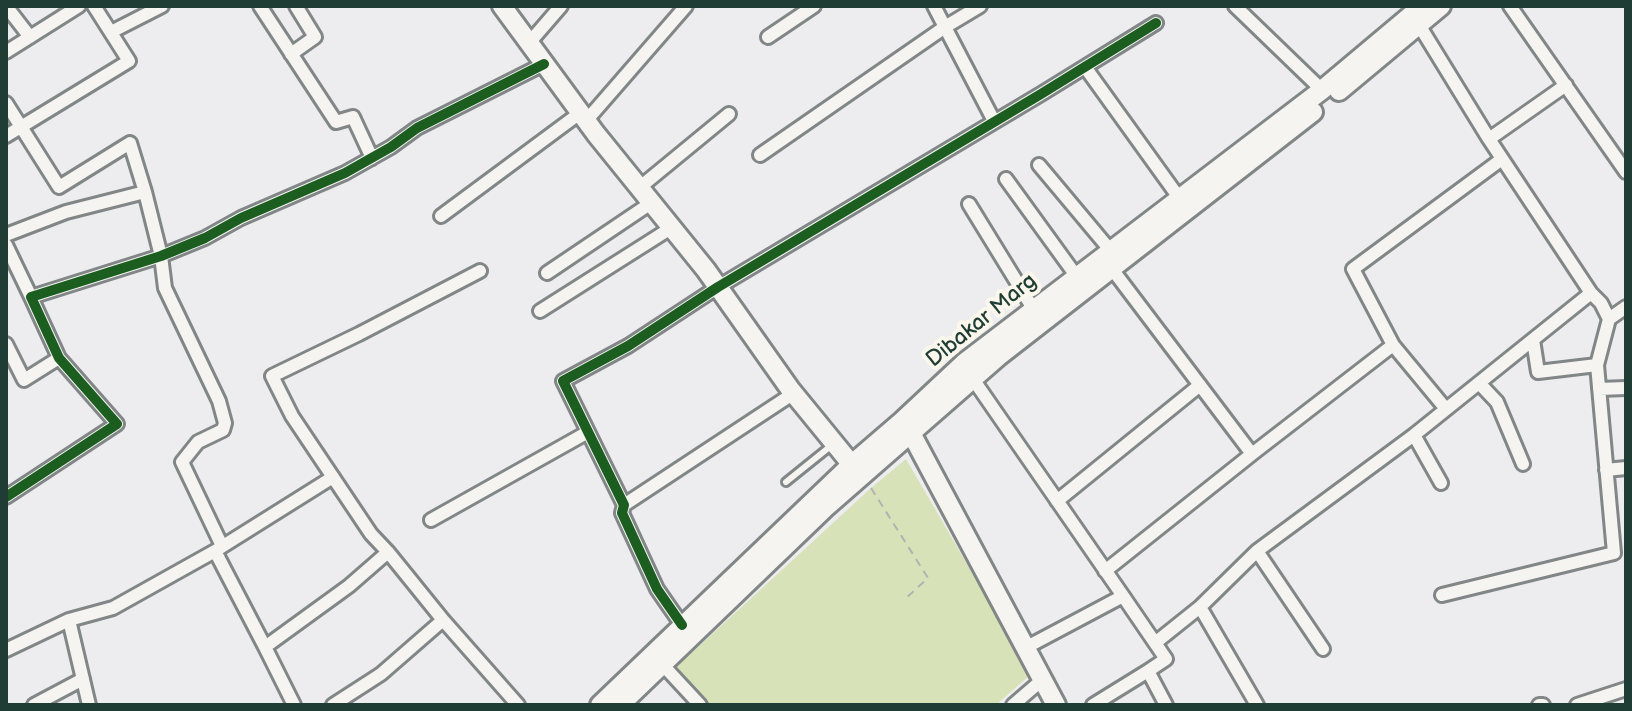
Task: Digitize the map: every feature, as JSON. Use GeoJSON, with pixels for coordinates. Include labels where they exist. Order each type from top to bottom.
{"type":"FeatureCollection","features":[{"type":"Feature","properties":{"kind":"main road"},"geometry":{"type":"LineString","coordinates":[[502,6],[583,117],[718,287],[794,393],[856,470]]}},
{"type":"Feature","properties":{"kind":"main road","name":"Dibakar Marg"},"geometry":{"type":"LineString","coordinates":[[600,705],[682,625],[856,470],[911,433],[1180,199],[1420,15],[1441,6]]}},
{"type":"Feature","properties":{"kind":"main road","name":"Dibakar Marg"},"geometry":{"type":"LineString","coordinates":[[622,704],[825,508],[902,421],[964,363],[1077,277],[1108,259],[1301,122],[1420,15]]}},
{"type":"Feature","properties":{"kind":"main road"},"geometry":{"type":"LineString","coordinates":[[911,433],[1056,705]]}},
{"type":"Feature","properties":{"kind":"street"},"geometry":{"type":"LineString","coordinates":[[6,6],[30,37]]}},
{"type":"Feature","properties":{"kind":"street"},"geometry":{"type":"LineString","coordinates":[[6,52],[79,6]]}},
{"type":"Feature","properties":{"kind":"street"},"geometry":{"type":"LineString","coordinates":[[6,136],[129,61],[94,6]]}},
{"type":"Feature","properties":{"kind":"street"},"geometry":{"type":"LineString","coordinates":[[111,32],[162,6]]}},
{"type":"Feature","properties":{"kind":"street"},"geometry":{"type":"LineString","coordinates":[[260,6],[336,122],[353,117],[372,158]]}},
{"type":"Feature","properties":{"kind":"street"},"geometry":{"type":"LineString","coordinates":[[291,54],[315,37],[296,6]]}},
{"type":"Feature","properties":{"kind":"street"},"geometry":{"type":"LineString","coordinates":[[529,43],[561,6]]}},
{"type":"Feature","properties":{"kind":"street"},"geometry":{"type":"LineString","coordinates":[[441,216],[583,117],[686,6]]}},
{"type":"Feature","properties":{"kind":"street"},"geometry":{"type":"LineString","coordinates":[[768,37],[814,6]]}},
{"type":"Feature","properties":{"kind":"street"},"geometry":{"type":"LineString","coordinates":[[934,6],[994,121]]}},
{"type":"Feature","properties":{"kind":"street"},"geometry":{"type":"LineString","coordinates":[[760,155],[980,6]]}},
{"type":"Feature","properties":{"kind":"street"},"geometry":{"type":"LineString","coordinates":[[1235,6],[1322,90]]}},
{"type":"Feature","properties":{"kind":"street"},"geometry":{"type":"LineString","coordinates":[[1510,6],[1626,172]]}},
{"type":"Feature","properties":{"kind":"street"},"geometry":{"type":"LineString","coordinates":[[1420,15],[1489,139],[1609,319]]}},
{"type":"Feature","properties":{"kind":"street"},"geometry":{"type":"LineString","coordinates":[[682,625],[657,589],[622,513],[624,505],[563,381],[628,346],[718,287],[1156,23]]}},
{"type":"Feature","properties":{"kind":"street"},"geometry":{"type":"LineString","coordinates":[[31,297],[161,256],[205,238],[241,218],[345,173],[417,128],[544,64]]}},
{"type":"Feature","properties":{"kind":"street"},"geometry":{"type":"LineString","coordinates":[[1085,67],[1180,199]]}},
{"type":"Feature","properties":{"kind":"street"},"geometry":{"type":"LineString","coordinates":[[1489,139],[1566,85]]}},
{"type":"Feature","properties":{"kind":"street"},"geometry":{"type":"LineString","coordinates":[[6,103],[59,187],[130,143],[161,256],[165,288],[219,401],[225,423],[223,430],[198,442],[182,462],[218,549],[294,705]]}},
{"type":"Feature","properties":{"kind":"street"},"geometry":{"type":"LineString","coordinates":[[639,188],[729,114]]}},
{"type":"Feature","properties":{"kind":"street"},"geometry":{"type":"LineString","coordinates":[[1446,409],[1393,345],[1353,269],[1502,159]]}},
{"type":"Feature","properties":{"kind":"street"},"geometry":{"type":"LineString","coordinates":[[1039,165],[1252,454]]}},
{"type":"Feature","properties":{"kind":"street"},"geometry":{"type":"LineString","coordinates":[[1006,179],[1077,277]]}},
{"type":"Feature","properties":{"kind":"street"},"geometry":{"type":"LineString","coordinates":[[6,235],[66,212],[145,192]]}},
{"type":"Feature","properties":{"kind":"street"},"geometry":{"type":"LineString","coordinates":[[547,273],[651,203]]}},
{"type":"Feature","properties":{"kind":"street"},"geometry":{"type":"LineString","coordinates":[[969,204],[1034,310]]}},
{"type":"Feature","properties":{"kind":"street"},"geometry":{"type":"LineString","coordinates":[[540,311],[671,228]]}},
{"type":"Feature","properties":{"kind":"street"},"geometry":{"type":"LineString","coordinates":[[6,245],[59,358],[117,424],[6,497]]}},
{"type":"Feature","properties":{"kind":"street"},"geometry":{"type":"LineString","coordinates":[[480,271],[272,376],[292,416],[371,534],[518,705]]}},
{"type":"Feature","properties":{"kind":"street"},"geometry":{"type":"LineString","coordinates":[[1155,643],[1200,607],[1257,551],[1414,435],[1591,293]]}},
{"type":"Feature","properties":{"kind":"street"},"geometry":{"type":"LineString","coordinates":[[1442,595],[1614,553],[1597,365],[1609,319],[1626,307]]}},
{"type":"Feature","properties":{"kind":"street"},"geometry":{"type":"LineString","coordinates":[[1533,340],[1538,372],[1597,365]]}},
{"type":"Feature","properties":{"kind":"street"},"geometry":{"type":"LineString","coordinates":[[6,344],[24,380],[59,358]]}},
{"type":"Feature","properties":{"kind":"street"},"geometry":{"type":"LineString","coordinates":[[1105,571],[1393,345]]}},
{"type":"Feature","properties":{"kind":"street"},"geometry":{"type":"LineString","coordinates":[[973,379],[1166,659],[1093,705]]}},
{"type":"Feature","properties":{"kind":"street"},"geometry":{"type":"LineString","coordinates":[[1479,383],[1497,402],[1523,464]]}},
{"type":"Feature","properties":{"kind":"street"},"geometry":{"type":"LineString","coordinates":[[1057,501],[1200,385]]}},
{"type":"Feature","properties":{"kind":"street"},"geometry":{"type":"LineString","coordinates":[[1599,389],[1626,388]]}},
{"type":"Feature","properties":{"kind":"street"},"geometry":{"type":"LineString","coordinates":[[624,505],[794,393]]}},
{"type":"Feature","properties":{"kind":"street"},"geometry":{"type":"LineString","coordinates":[[431,520],[588,432]]}},
{"type":"Feature","properties":{"kind":"street"},"geometry":{"type":"LineString","coordinates":[[1414,435],[1441,483]]}},
{"type":"Feature","properties":{"kind":"street"},"geometry":{"type":"LineString","coordinates":[[1606,470],[1626,468]]}},
{"type":"Feature","properties":{"kind":"street"},"geometry":{"type":"LineString","coordinates":[[6,650],[69,620],[113,608],[218,549],[333,477]]}},
{"type":"Feature","properties":{"kind":"street"},"geometry":{"type":"LineString","coordinates":[[1257,551],[1323,649]]}},
{"type":"Feature","properties":{"kind":"street"},"geometry":{"type":"LineString","coordinates":[[265,647],[349,586],[388,552]]}},
{"type":"Feature","properties":{"kind":"street"},"geometry":{"type":"LineString","coordinates":[[1025,648],[1123,596]]}},
{"type":"Feature","properties":{"kind":"street"},"geometry":{"type":"LineString","coordinates":[[1200,607],[1257,705]]}},
{"type":"Feature","properties":{"kind":"street"},"geometry":{"type":"LineString","coordinates":[[69,620],[89,705]]}},
{"type":"Feature","properties":{"kind":"street"},"geometry":{"type":"LineString","coordinates":[[333,705],[381,674],[443,620]]}},
{"type":"Feature","properties":{"kind":"street"},"geometry":{"type":"LineString","coordinates":[[662,664],[700,705]]}},
{"type":"Feature","properties":{"kind":"street"},"geometry":{"type":"LineString","coordinates":[[1148,671],[1166,705]]}},
{"type":"Feature","properties":{"kind":"street"},"geometry":{"type":"LineString","coordinates":[[34,705],[83,679]]}},
{"type":"Feature","properties":{"kind":"street"},"geometry":{"type":"LineString","coordinates":[[1013,705],[1042,680]]}},
{"type":"Feature","properties":{"kind":"street"},"geometry":{"type":"LineString","coordinates":[[1577,705],[1626,689]]}},
{"type":"Feature","properties":{"kind":"lane"},"geometry":{"type":"LineString","coordinates":[[786,482],[834,443]]}},
{"type":"Feature","properties":{"kind":"path"},"geometry":{"type":"LineString","coordinates":[[856,470],[871,488],[928,578],[904,600]]}},
{"type":"Feature","properties":{"kind":"green space"},"geometry":{"type":"Polygon","coordinates":[[[906,459],[1031,674],[996,705],[706,705],[672,671],[906,459]]]}},
{"type":"Feature","properties":{"kind":"cycle path"},"geometry":{"type":"LineString","coordinates":[[682,625],[657,589],[622,513],[624,505],[563,381],[628,346],[718,287],[1156,23]]}},
{"type":"Feature","properties":{"kind":"cycle path"},"geometry":{"type":"LineString","coordinates":[[6,497],[117,424],[59,358],[31,297],[161,256],[205,238],[241,218],[345,173],[417,128],[544,64]]}}]}
